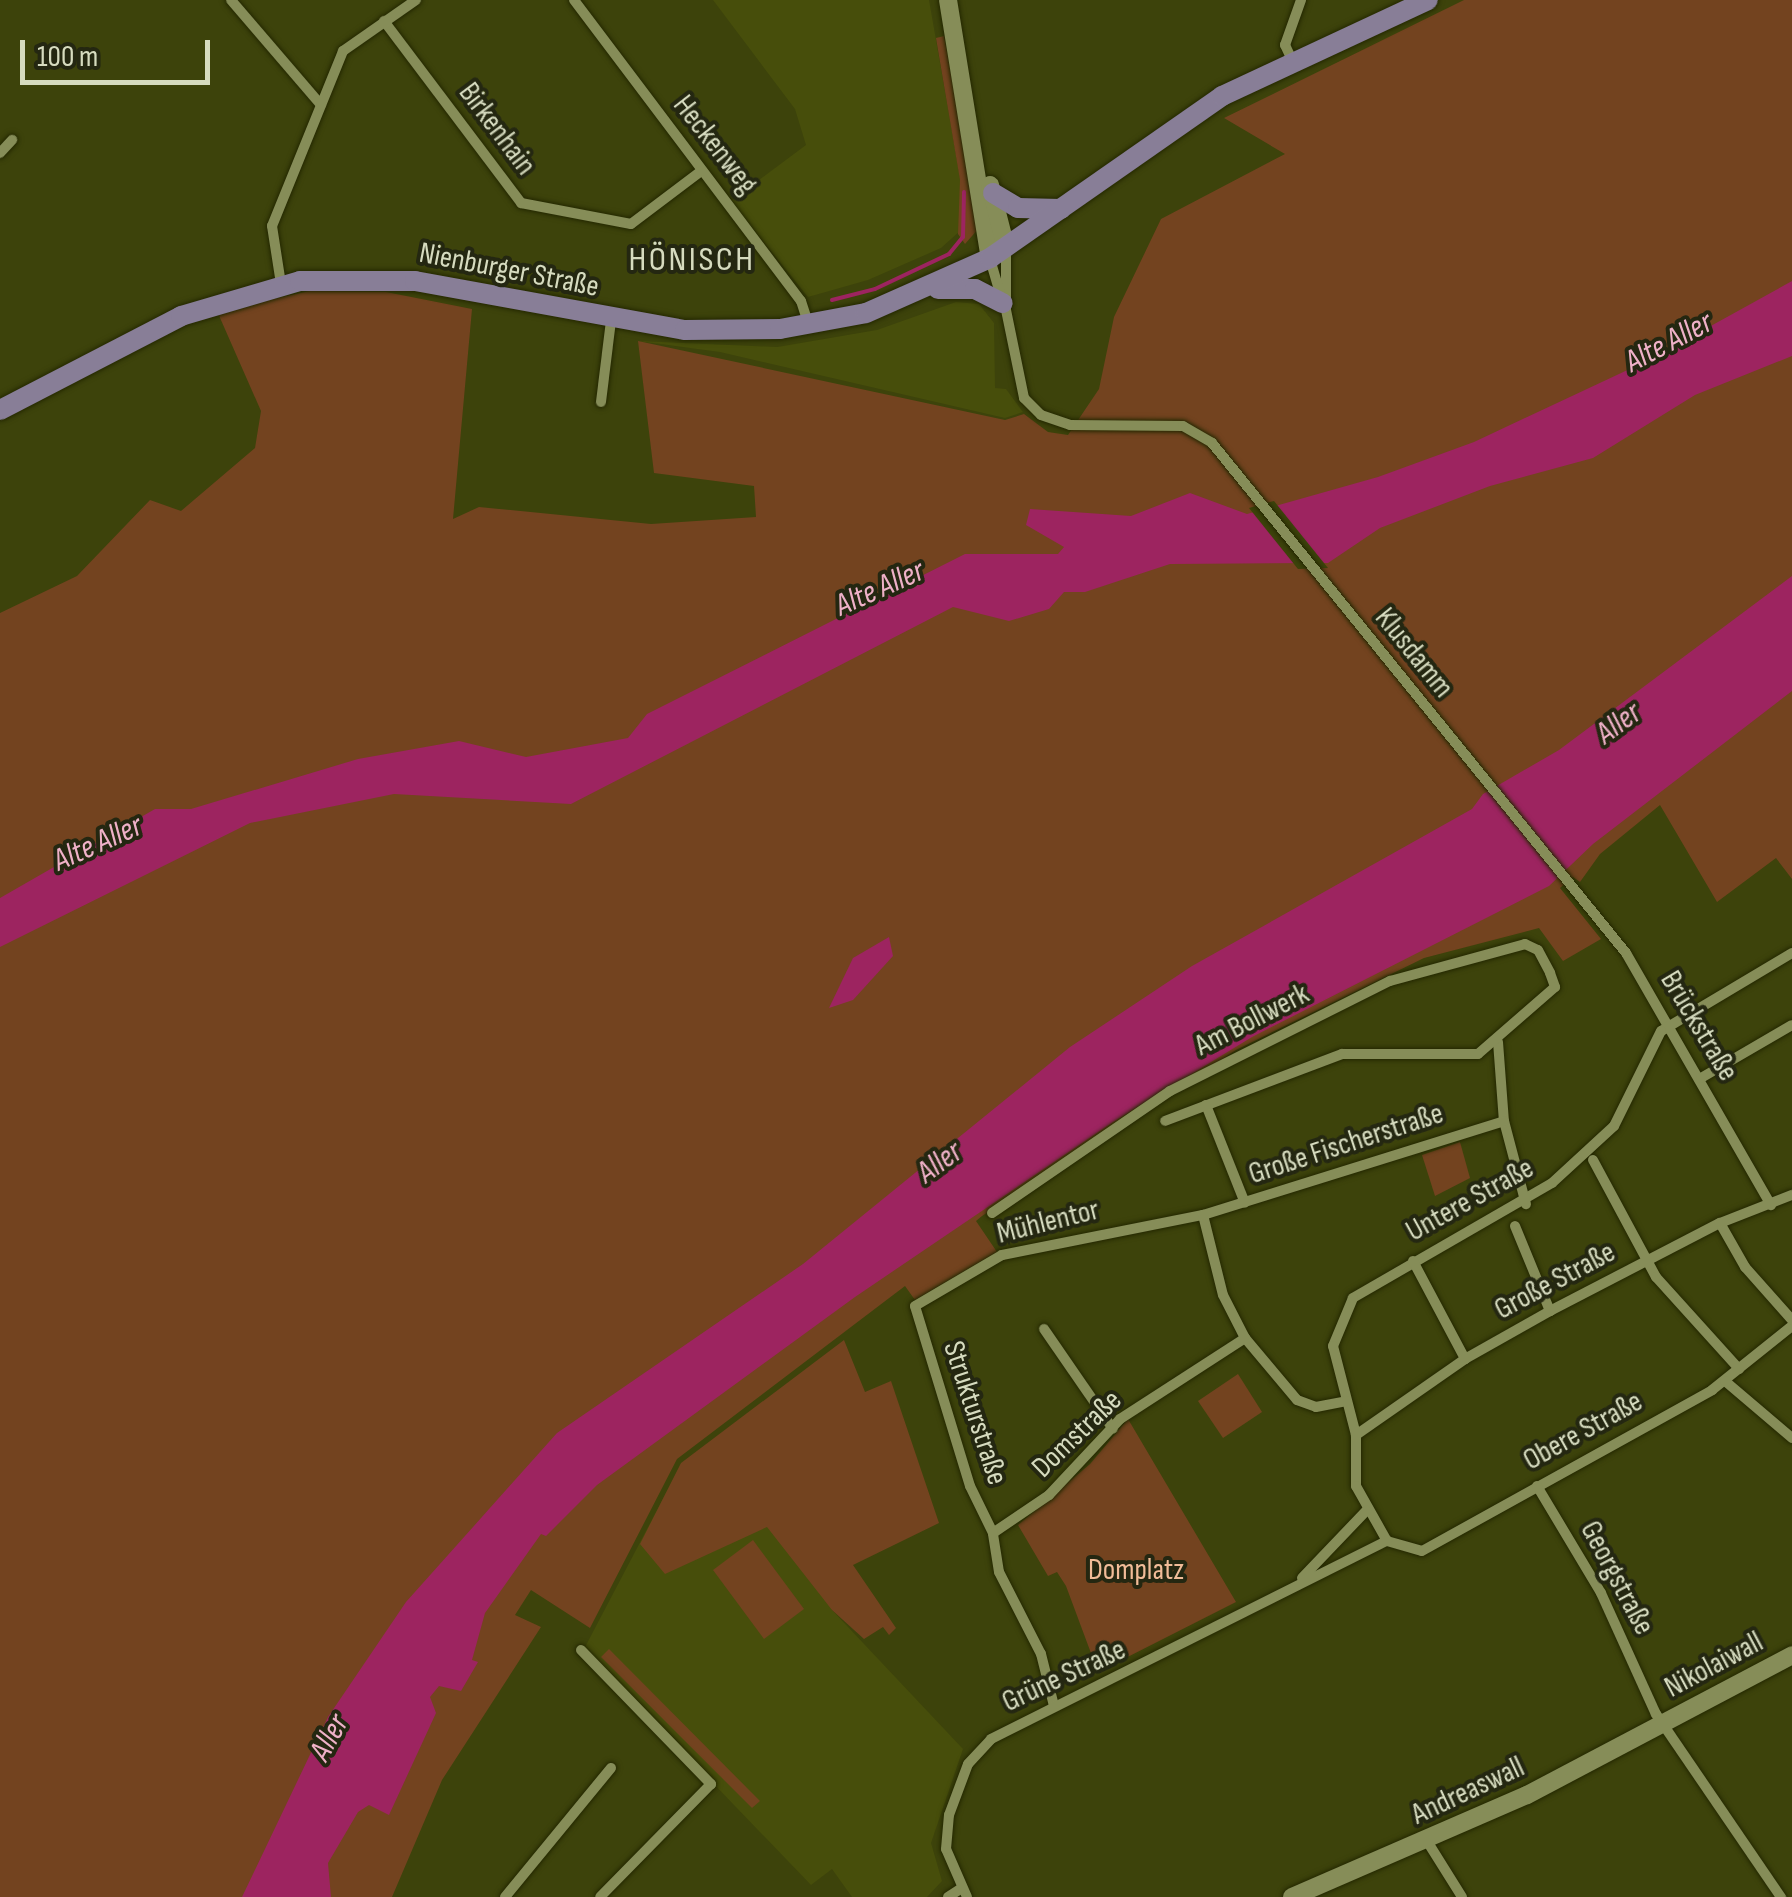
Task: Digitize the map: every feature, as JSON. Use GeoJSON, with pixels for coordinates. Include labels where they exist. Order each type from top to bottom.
{"type":"FeatureCollection","features":[{"type":"Feature","properties":{"kind":"main road"},"geometry":{"type":"LineString","coordinates":[[948,0],[998,253]]}},
{"type":"Feature","properties":{"kind":"main road","name":"Nienburger Straße"},"geometry":{"type":"LineString","coordinates":[[0,410],[181,316],[280,284],[389,278],[685,330],[809,326],[931,289],[998,253],[1063,209],[1171,126],[1293,62],[1428,0]]}},
{"type":"Feature","properties":{"kind":"main road"},"geometry":{"type":"LineString","coordinates":[[979,162],[993,193],[998,253]]}},
{"type":"Feature","properties":{"kind":"main road"},"geometry":{"type":"LineString","coordinates":[[993,193],[1018,208],[1063,209]]}},
{"type":"Feature","properties":{"kind":"main road"},"geometry":{"type":"LineString","coordinates":[[931,289],[975,289],[1005,306]]}},
{"type":"Feature","properties":{"kind":"main road","name":"Nikolaiwall"},"geometry":{"type":"LineString","coordinates":[[1662,1724],[1792,1655]]}},
{"type":"Feature","properties":{"kind":"main road","name":"Andreaswall"},"geometry":{"type":"LineString","coordinates":[[1292,1897],[1427,1841],[1662,1724]]}},
{"type":"Feature","properties":{"kind":"street"},"geometry":{"type":"LineString","coordinates":[[231,0],[321,105]]}},
{"type":"Feature","properties":{"kind":"street"},"geometry":{"type":"LineString","coordinates":[[280,284],[272,226],[344,51],[416,0]]}},
{"type":"Feature","properties":{"kind":"street","name":"Heckenweg"},"geometry":{"type":"LineString","coordinates":[[574,0],[802,301],[809,326]]}},
{"type":"Feature","properties":{"kind":"street"},"geometry":{"type":"LineString","coordinates":[[1293,62],[1285,46],[1301,0]]}},
{"type":"Feature","properties":{"kind":"street","name":"Birkenhain"},"geometry":{"type":"LineString","coordinates":[[384,21],[521,204],[631,224],[701,171]]}},
{"type":"Feature","properties":{"kind":"street"},"geometry":{"type":"LineString","coordinates":[[0,153],[12,140]]}},
{"type":"Feature","properties":{"kind":"street"},"geometry":{"type":"LineString","coordinates":[[998,253],[1005,306]]}},
{"type":"Feature","properties":{"kind":"street"},"geometry":{"type":"LineString","coordinates":[[998,253],[1005,306]]}},
{"type":"Feature","properties":{"kind":"street","name":"Klusdamm"},"geometry":{"type":"LineString","coordinates":[[1005,306],[1020,390],[1041,415],[1070,426],[1182,426],[1220,453],[1568,884]]}},
{"type":"Feature","properties":{"kind":"street"},"geometry":{"type":"LineString","coordinates":[[602,402],[611,320]]}},
{"type":"Feature","properties":{"kind":"street","name":"Brückstraße"},"geometry":{"type":"LineString","coordinates":[[1568,884],[1626,954],[1671,1023],[1770,1205]]}},
{"type":"Feature","properties":{"kind":"street","name":"Am Bollwerk"},"geometry":{"type":"LineString","coordinates":[[992,1213],[1170,1091],[1390,981],[1525,944],[1538,950],[1555,987],[1498,1042]]}},
{"type":"Feature","properties":{"kind":"street"},"geometry":{"type":"LineString","coordinates":[[1671,1023],[1763,976],[1792,953]]}},
{"type":"Feature","properties":{"kind":"street","name":"Untere Straße"},"geometry":{"type":"LineString","coordinates":[[1346,1401],[1336,1367],[1334,1335],[1345,1307],[1371,1282],[1526,1204],[1604,1139],[1622,1112],[1640,1064],[1671,1023]]}},
{"type":"Feature","properties":{"kind":"street"},"geometry":{"type":"LineString","coordinates":[[1701,1078],[1792,1025]]}},
{"type":"Feature","properties":{"kind":"street"},"geometry":{"type":"LineString","coordinates":[[1165,1121],[1342,1054],[1478,1054],[1498,1042],[1504,1121],[1526,1204]]}},
{"type":"Feature","properties":{"kind":"street"},"geometry":{"type":"LineString","coordinates":[[1206,1105],[1245,1203]]}},
{"type":"Feature","properties":{"kind":"street","name":"Große Fischerstraße"},"geometry":{"type":"LineString","coordinates":[[1203,1215],[1504,1121]]}},
{"type":"Feature","properties":{"kind":"street"},"geometry":{"type":"LineString","coordinates":[[1592,1160],[1646,1260],[1739,1369]]}},
{"type":"Feature","properties":{"kind":"street","name":"Große Straße"},"geometry":{"type":"LineString","coordinates":[[1356,1435],[1465,1358],[1720,1223],[1792,1195]]}},
{"type":"Feature","properties":{"kind":"street"},"geometry":{"type":"LineString","coordinates":[[1203,1215],[1223,1295],[1245,1338],[1297,1400],[1316,1407],[1346,1401],[1356,1435],[1355,1482],[1366,1511],[1387,1541],[1302,1578]]}},
{"type":"Feature","properties":{"kind":"street","name":"Mühlentor"},"geometry":{"type":"LineString","coordinates":[[915,1306],[1002,1255],[1203,1215]]}},
{"type":"Feature","properties":{"kind":"street"},"geometry":{"type":"LineString","coordinates":[[1720,1223],[1745,1267],[1792,1323]]}},
{"type":"Feature","properties":{"kind":"street"},"geometry":{"type":"LineString","coordinates":[[1515,1226],[1550,1312]]}},
{"type":"Feature","properties":{"kind":"street"},"geometry":{"type":"LineString","coordinates":[[1413,1262],[1465,1358]]}},
{"type":"Feature","properties":{"kind":"street","name":"Strukturstraße"},"geometry":{"type":"LineString","coordinates":[[915,1306],[970,1486],[993,1533],[999,1572],[1041,1654],[1054,1706]]}},
{"type":"Feature","properties":{"kind":"street","name":"Obere Straße"},"geometry":{"type":"LineString","coordinates":[[1387,1541],[1422,1551],[1724,1381],[1792,1323]]}},
{"type":"Feature","properties":{"kind":"street"},"geometry":{"type":"LineString","coordinates":[[1044,1329],[1113,1429]]}},
{"type":"Feature","properties":{"kind":"street","name":"Domstraße"},"geometry":{"type":"LineString","coordinates":[[993,1533],[1049,1496],[1113,1429],[1245,1338]]}},
{"type":"Feature","properties":{"kind":"street"},"geometry":{"type":"LineString","coordinates":[[1724,1381],[1792,1438]]}},
{"type":"Feature","properties":{"kind":"street","name":"Georgstraße"},"geometry":{"type":"LineString","coordinates":[[1536,1486],[1601,1593],[1662,1724],[1780,1897]]}},
{"type":"Feature","properties":{"kind":"street"},"geometry":{"type":"LineString","coordinates":[[1302,1578],[1366,1511]]}},
{"type":"Feature","properties":{"kind":"street","name":"Grüne Straße"},"geometry":{"type":"LineString","coordinates":[[964,1892],[945,1840],[968,1764],[991,1739],[1172,1651],[1302,1578]]}},
{"type":"Feature","properties":{"kind":"street"},"geometry":{"type":"LineString","coordinates":[[582,1650],[711,1784],[600,1897]]}},
{"type":"Feature","properties":{"kind":"street"},"geometry":{"type":"LineString","coordinates":[[508,1896],[610,1768]]}},
{"type":"Feature","properties":{"kind":"street"},"geometry":{"type":"LineString","coordinates":[[1427,1841],[1462,1897]]}},
{"type":"Feature","properties":{"kind":"street"},"geometry":{"type":"LineString","coordinates":[[948,1897],[964,1892]]}},
{"type":"Feature","properties":{"kind":"shaded area"},"geometry":{"type":"Polygon","coordinates":[[[713,0],[929,0],[961,183],[960,231],[941,248],[868,280],[808,297],[731,201],[806,145],[795,109],[713,0]]]}},
{"type":"Feature","properties":{"kind":"shaded area"},"geometry":{"type":"Polygon","coordinates":[[[956,302],[979,304],[994,323],[995,388],[1006,389],[1023,412],[1005,418],[720,352],[638,341],[777,347],[877,330],[956,302]]]}},
{"type":"Feature","properties":{"kind":"shaded area"},"geometry":{"type":"Polygon","coordinates":[[[678,1470],[783,1471],[832,1610],[963,1749],[931,1843],[942,1881],[927,1897],[852,1897],[832,1869],[811,1885],[584,1649],[678,1470]]]}},
{"type":"Feature","properties":{"kind":"green space"},"geometry":{"type":"Polygon","coordinates":[[[1464,0],[1792,0],[1792,879],[1776,858],[1717,902],[1660,805],[1600,854],[1580,882],[1573,877],[1560,888],[1601,939],[1563,961],[1539,928],[1424,958],[1236,1050],[982,1216],[976,1221],[997,1252],[915,1300],[905,1286],[677,1459],[590,1628],[531,1590],[515,1615],[541,1627],[442,1780],[392,1897],[0,1897],[0,613],[77,576],[150,500],[181,511],[255,448],[261,411],[217,311],[310,291],[386,292],[472,309],[453,519],[479,507],[651,524],[756,517],[754,486],[654,473],[638,341],[1005,420],[1024,414],[1048,432],[1068,435],[1099,389],[1114,317],[1161,219],[1285,154],[1224,118],[1464,0]]]}},
{"type":"Feature","properties":{"kind":"green space"},"geometry":{"type":"Polygon","coordinates":[[[944,36],[979,228],[965,244],[958,234],[960,180],[936,38],[944,36]]]}},
{"type":"Feature","properties":{"kind":"green space"},"geometry":{"type":"Polygon","coordinates":[[[1460,1142],[1470,1178],[1435,1196],[1422,1155],[1460,1142]]]}},
{"type":"Feature","properties":{"kind":"green space"},"geometry":{"type":"Polygon","coordinates":[[[844,1340],[865,1392],[891,1381],[939,1523],[853,1565],[896,1628],[889,1635],[883,1627],[864,1639],[832,1610],[767,1527],[665,1574],[640,1544],[681,1463],[844,1340]]]}},
{"type":"Feature","properties":{"kind":"green space"},"geometry":{"type":"Polygon","coordinates":[[[1238,1374],[1262,1412],[1223,1438],[1198,1401],[1238,1374]]]}},
{"type":"Feature","properties":{"kind":"green space","name":"Domplatz"},"geometry":{"type":"Polygon","coordinates":[[[1128,1419],[1236,1602],[1098,1672],[1066,1586],[1057,1572],[1048,1576],[1018,1525],[1090,1464],[1128,1419]]]}},
{"type":"Feature","properties":{"kind":"green space"},"geometry":{"type":"Polygon","coordinates":[[[753,1540],[804,1609],[764,1639],[713,1570],[753,1540]]]}},
{"type":"Feature","properties":{"kind":"green space"},"geometry":{"type":"Polygon","coordinates":[[[609,1649],[760,1801],[752,1808],[601,1657],[609,1649]]]}},
{"type":"Feature","properties":{"kind":"water","name":"Alte Aller"},"geometry":{"type":"Polygon","coordinates":[[[1792,281],[1792,356],[1695,395],[1593,458],[1490,486],[1380,528],[1328,563],[1170,564],[1085,592],[1064,592],[1049,609],[1009,621],[953,607],[571,804],[394,794],[250,823],[0,947],[0,898],[155,809],[191,809],[358,759],[459,741],[526,757],[628,738],[647,714],[965,554],[1058,554],[1064,547],[1026,525],[1030,509],[1131,516],[1190,493],[1247,514],[1378,477],[1474,442],[1651,359],[1792,281]]]}},
{"type":"Feature","properties":{"kind":"water","name":"Aller"},"geometry":{"type":"Polygon","coordinates":[[[1792,576],[1792,691],[1593,844],[1549,886],[1252,1037],[1113,1122],[855,1297],[597,1485],[546,1536],[541,1534],[485,1613],[472,1660],[478,1662],[461,1691],[439,1686],[430,1697],[436,1713],[389,1815],[369,1805],[358,1812],[328,1863],[331,1897],[242,1897],[328,1717],[406,1602],[557,1433],[803,1264],[1070,1047],[1192,966],[1472,809],[1483,794],[1559,750],[1792,576]]]}},
{"type":"Feature","properties":{"kind":"water"},"geometry":{"type":"Polygon","coordinates":[[[889,937],[893,956],[853,1000],[829,1008],[853,958],[889,937]]]}},
{"type":"Feature","properties":{"kind":"pier"},"geometry":{"type":"Polygon","coordinates":[[[1274,501],[1328,568],[1298,569],[1249,508],[1274,501]]]}},
{"type":"Feature","properties":{"kind":"waterway"},"geometry":{"type":"LineString","coordinates":[[832,300],[875,289],[949,254],[963,237],[964,192]]}},
{"type":"Feature","properties":{"kind":"district","name":"HÖNISCH"},"geometry":{"type":"Point","coordinates":[692,260]}}]}
